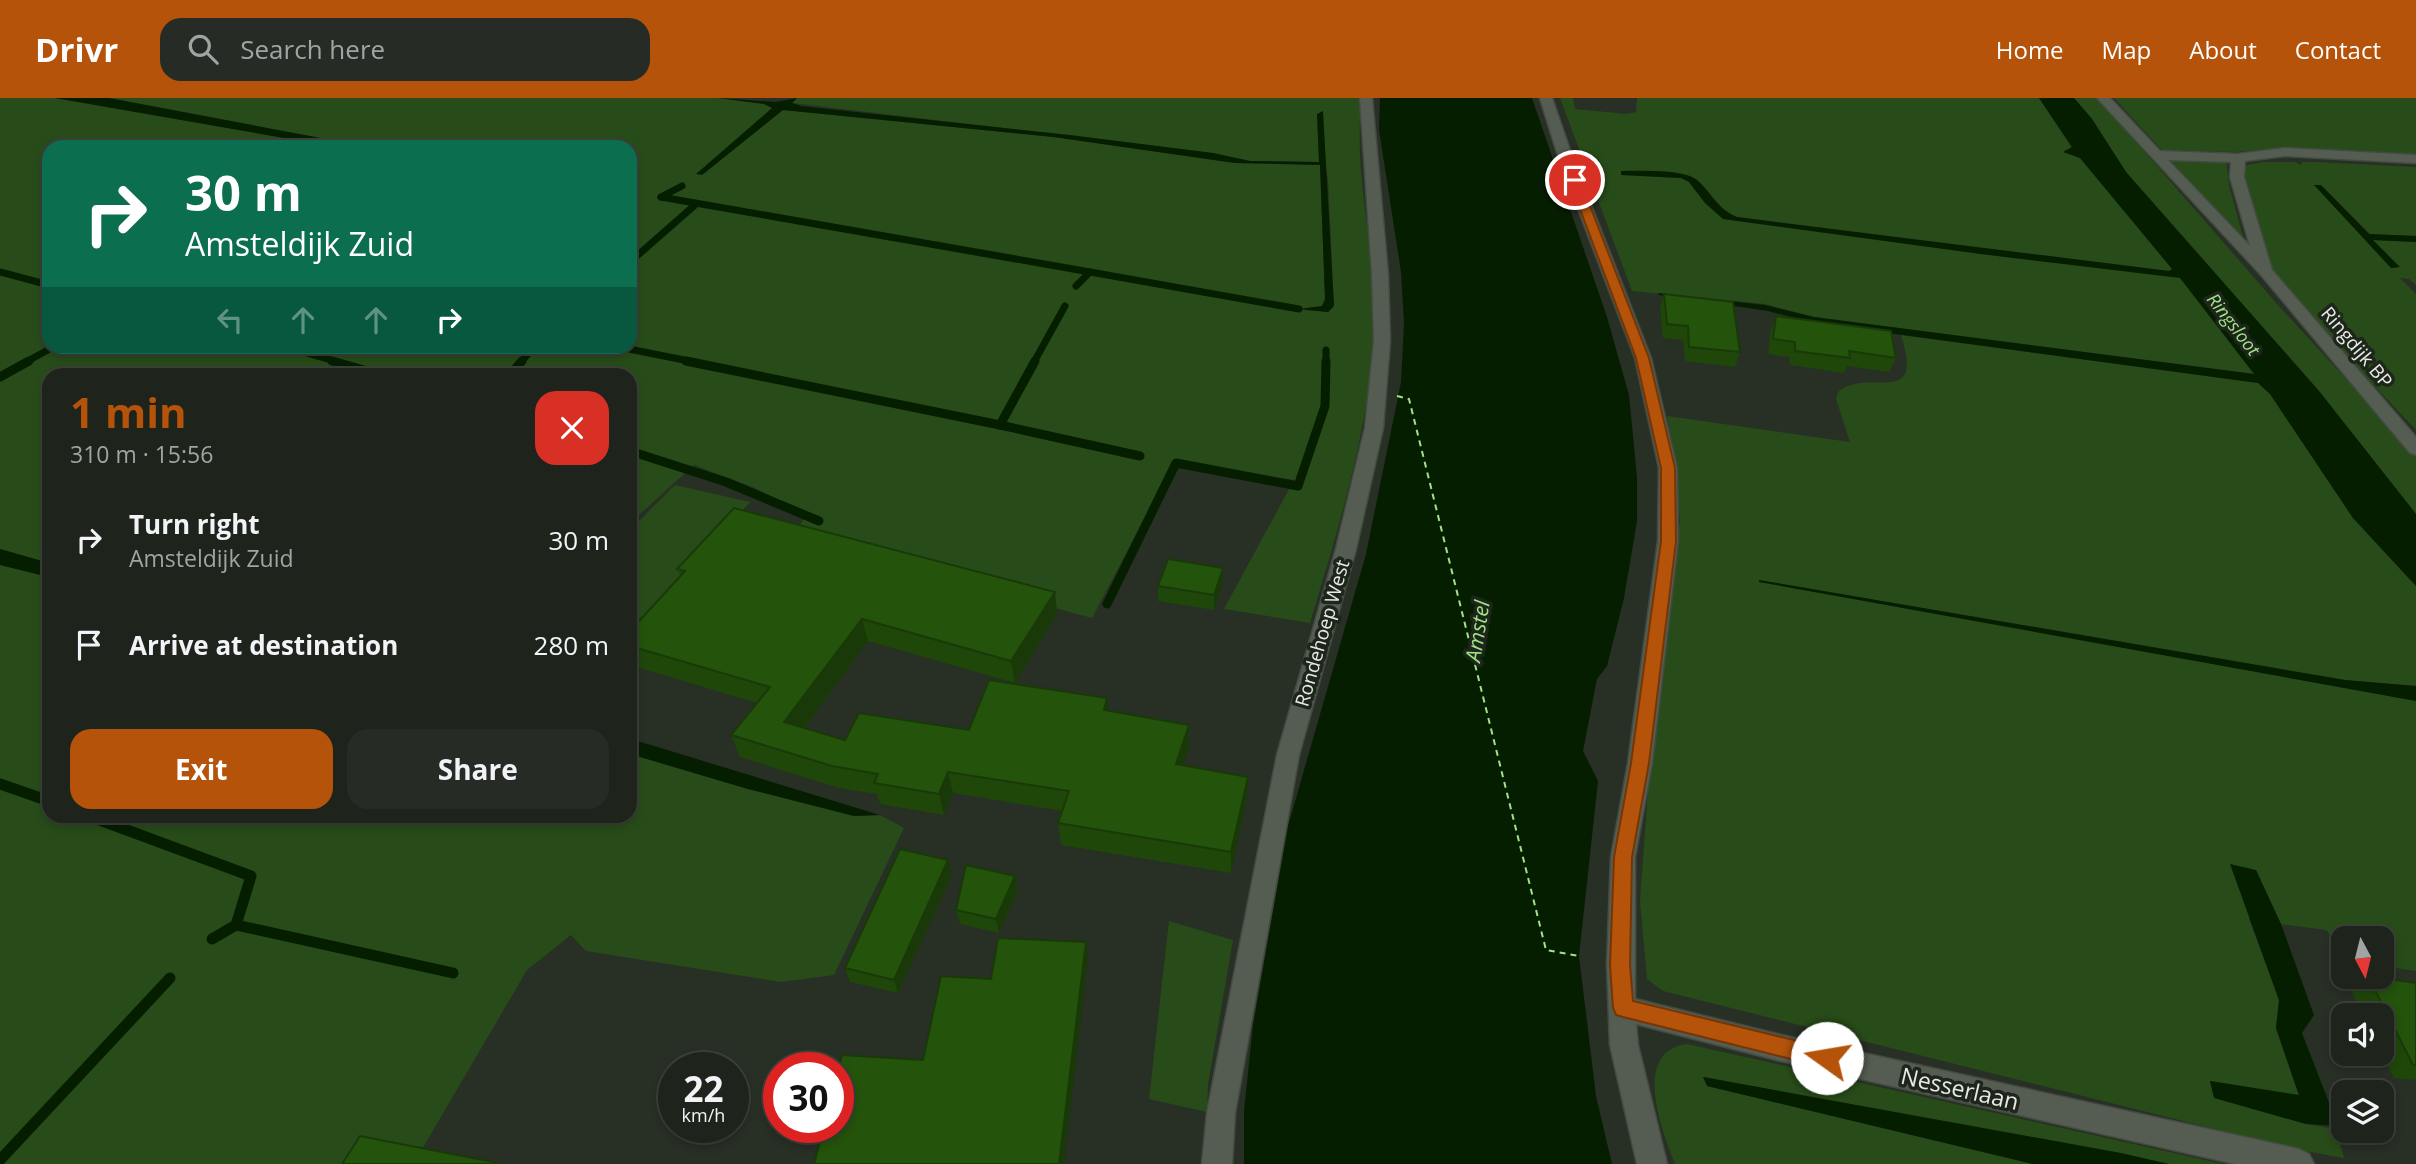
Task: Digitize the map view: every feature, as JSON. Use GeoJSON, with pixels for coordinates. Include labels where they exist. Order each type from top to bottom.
{"type":"FeatureCollection","features":[{"type":"Feature","properties":{"kind":"street","name":"Rondehoep West"},"geometry":{"type":"LineString","coordinates":[[1217,1164],[1221,1113],[1288,755],[1346,549],[1374,428],[1382,341],[1380,275],[1366,98]]}},
{"type":"Feature","properties":{"kind":"street"},"geometry":{"type":"LineString","coordinates":[[1546,98],[1566,159],[1643,358],[1668,468],[1670,506],[1665,564],[1640,763],[1623,857],[1620,965],[1624,1045],[1652,1164]]}},
{"type":"Feature","properties":{"kind":"street","name":"Ringdijk BP"},"geometry":{"type":"LineString","coordinates":[[2103,98],[2266,272],[2416,449]]}},
{"type":"Feature","properties":{"kind":"street"},"geometry":{"type":"LineString","coordinates":[[2154,155],[2238,158],[2284,152],[2416,159]]}},
{"type":"Feature","properties":{"kind":"street","name":"Ringdijk BP"},"geometry":{"type":"LineString","coordinates":[[2238,158],[2237,177],[2266,272]]}},
{"type":"Feature","properties":{"kind":"street","name":"Nesserlaan"},"geometry":{"type":"LineString","coordinates":[[1623,1008],[1777,1047],[2299,1164]]}},
{"type":"Feature","properties":{"kind":"green space"},"geometry":{"type":"Polygon","coordinates":[[[0,98],[55,98],[296,140],[42,140],[42,354],[637,354],[637,140],[331,140],[109,98],[718,98],[764,104],[773,108],[702,175],[783,110],[1054,137],[1235,163],[1320,165],[1325,299],[1322,306],[1302,310],[1328,312],[1334,306],[1328,179],[1317,115],[1319,162],[1250,161],[1213,153],[792,103],[797,98],[1362,98],[1360,155],[1374,298],[1371,365],[1360,440],[1310,623],[1224,609],[1294,480],[1175,460],[1092,618],[792,537],[807,514],[755,488],[694,465],[637,517],[637,368],[42,368],[42,561],[0,549],[0,98]]]}},
{"type":"Feature","properties":{"kind":"green space"},"geometry":{"type":"Polygon","coordinates":[[[1560,98],[1573,98],[1575,109],[1627,114],[1636,112],[1637,98],[2039,98],[2072,148],[2064,151],[2080,158],[2173,269],[2169,271],[1737,217],[1725,210],[1697,181],[1682,174],[1622,171],[1622,175],[1681,178],[1689,182],[1705,203],[1724,219],[1981,254],[2180,277],[2255,374],[1814,317],[1765,304],[1632,291],[1560,98]]]}},
{"type":"Feature","properties":{"kind":"green space"},"geometry":{"type":"Polygon","coordinates":[[[2074,98],[2098,98],[2277,304],[2416,455],[2416,514],[2319,391],[2126,172],[2092,119],[2074,98]]]}},
{"type":"Feature","properties":{"kind":"green space"},"geometry":{"type":"Polygon","coordinates":[[[2114,98],[2416,98],[2416,154],[2267,149],[2236,152],[2162,150],[2114,98]]]}},
{"type":"Feature","properties":{"kind":"green space"},"geometry":{"type":"Polygon","coordinates":[[[2169,159],[2226,160],[2229,185],[2246,248],[2169,159]]]}},
{"type":"Feature","properties":{"kind":"green space"},"geometry":{"type":"Polygon","coordinates":[[[2264,162],[2416,167],[2416,236],[2370,234],[2321,185],[2391,268],[2399,267],[2372,240],[2416,242],[2416,285],[2409,279],[2400,278],[2416,294],[2416,430],[2269,274],[2244,170],[2247,165],[2264,162]]]}},
{"type":"Feature","properties":{"kind":"green space"},"geometry":{"type":"Polygon","coordinates":[[[1901,335],[2259,383],[2270,394],[2353,518],[2416,586],[2416,686],[2345,680],[1759,580],[2416,701],[2416,971],[2394,968],[2394,926],[2331,926],[2331,936],[2326,930],[2281,924],[2256,870],[2249,919],[2279,1000],[2276,1029],[2299,1096],[2210,1081],[2214,1097],[2306,1124],[2331,1128],[2331,1143],[2340,1143],[2344,1158],[2299,1150],[1663,991],[1647,979],[1640,901],[1649,777],[1680,521],[1674,454],[1667,416],[1850,442],[1836,399],[1838,392],[1850,385],[1900,380],[1905,372],[1906,358],[1901,335]]]}},
{"type":"Feature","properties":{"kind":"green space"},"geometry":{"type":"Polygon","coordinates":[[[675,485],[750,502],[637,627],[637,523],[675,485]]]}},
{"type":"Feature","properties":{"kind":"green space"},"geometry":{"type":"Polygon","coordinates":[[[0,565],[42,575],[42,823],[637,823],[637,756],[748,789],[854,816],[880,815],[904,828],[834,975],[781,982],[586,951],[571,935],[527,970],[418,1156],[382,1164],[0,1164],[0,565]]]}},
{"type":"Feature","properties":{"kind":"green space"},"geometry":{"type":"Polygon","coordinates":[[[1169,921],[1233,940],[1208,1084],[1207,1112],[1149,1099],[1169,921]]]}},
{"type":"Feature","properties":{"kind":"green space"},"geometry":{"type":"Polygon","coordinates":[[[1687,1044],[2223,1164],[2169,1164],[1704,1077],[1707,1086],[2033,1164],[1675,1164],[1658,1114],[1655,1077],[1660,1061],[1670,1050],[1687,1044]]]}},
{"type":"Feature","properties":{"kind":"water"},"geometry":{"type":"Polygon","coordinates":[[[55,98],[109,98],[331,140],[296,140],[55,98]]]}},
{"type":"Feature","properties":{"kind":"water"},"geometry":{"type":"Polygon","coordinates":[[[718,98],[776,102],[797,98],[792,103],[801,106],[1070,135],[1213,153],[1250,161],[1319,162],[1317,114],[1323,111],[1334,306],[1328,312],[1299,309],[1322,306],[1325,299],[1320,165],[1235,163],[1053,137],[783,110],[702,175],[696,174],[772,108],[764,104],[718,98]]]}},
{"type":"Feature","properties":{"kind":"water","name":"Amstel"},"geometry":{"type":"Polygon","coordinates":[[[1380,98],[1532,98],[1607,317],[1629,395],[1637,477],[1637,521],[1624,598],[1607,666],[1597,679],[1583,751],[1598,781],[1579,956],[1596,1096],[1612,1164],[1244,1164],[1244,1111],[1253,1025],[1288,826],[1366,554],[1401,382],[1404,322],[1401,272],[1379,130],[1380,98]]]}},
{"type":"Feature","properties":{"kind":"water","name":"Ringsloot"},"geometry":{"type":"Polygon","coordinates":[[[2039,98],[2074,98],[2092,119],[2126,172],[2319,391],[2416,514],[2416,586],[2353,518],[2270,394],[2258,383],[1814,323],[1768,311],[1659,295],[1658,293],[1765,305],[1814,317],[2254,374],[2180,278],[1723,219],[1705,203],[1689,182],[1681,178],[1621,175],[1621,171],[1650,171],[1690,176],[1724,209],[1737,217],[2169,271],[2172,269],[2080,158],[2063,152],[2072,147],[2039,98]]]}},
{"type":"Feature","properties":{"kind":"water"},"geometry":{"type":"Polygon","coordinates":[[[2314,185],[2321,185],[2369,234],[2416,236],[2416,242],[2373,240],[2400,267],[2391,268],[2314,185]]]}},
{"type":"Feature","properties":{"kind":"water"},"geometry":{"type":"Polygon","coordinates":[[[0,549],[42,561],[42,575],[0,565],[0,549]]]}},
{"type":"Feature","properties":{"kind":"water"},"geometry":{"type":"Polygon","coordinates":[[[1759,582],[2345,680],[2416,686],[2416,701],[1759,582]]]}},
{"type":"Feature","properties":{"kind":"water"},"geometry":{"type":"Polygon","coordinates":[[[637,741],[880,815],[854,816],[748,789],[637,756],[637,741]]]}},
{"type":"Feature","properties":{"kind":"water"},"geometry":{"type":"Polygon","coordinates":[[[2230,864],[2256,870],[2281,924],[2314,1015],[2302,1033],[2331,1108],[2331,1126],[2306,1124],[2214,1098],[2210,1081],[2299,1095],[2276,1028],[2279,1000],[2230,864]]]}},
{"type":"Feature","properties":{"kind":"water"},"geometry":{"type":"Polygon","coordinates":[[[1703,1077],[2169,1164],[2033,1164],[1707,1086],[1703,1077]]]}},
{"type":"Feature","properties":{"kind":"building"},"geometry":{"type":"Polygon","coordinates":[[[1664,294],[1733,302],[1740,352],[1689,347],[1688,326],[1667,324],[1664,294]]]}},
{"type":"Feature","properties":{"kind":"building"},"geometry":{"type":"Polygon","coordinates":[[[1776,316],[1891,331],[1896,358],[1849,351],[1850,358],[1795,351],[1795,342],[1773,339],[1776,316]]]}},
{"type":"Feature","properties":{"kind":"building"},"geometry":{"type":"Polygon","coordinates":[[[734,508],[1055,592],[1011,661],[862,619],[784,722],[845,740],[859,713],[969,730],[989,680],[1107,698],[1104,710],[1189,725],[1176,764],[1248,777],[1231,852],[1058,823],[1069,791],[948,772],[939,794],[874,783],[878,774],[832,766],[731,735],[770,687],[637,648],[637,623],[685,571],[677,569],[734,508]]]}},
{"type":"Feature","properties":{"kind":"building"},"geometry":{"type":"Polygon","coordinates":[[[1168,559],[1223,568],[1214,595],[1158,586],[1168,559]]]}},
{"type":"Feature","properties":{"kind":"building"},"geometry":{"type":"Polygon","coordinates":[[[900,849],[948,860],[894,980],[845,968],[900,849]]]}},
{"type":"Feature","properties":{"kind":"building"},"geometry":{"type":"Polygon","coordinates":[[[966,865],[1015,876],[996,919],[956,910],[966,865]]]}},
{"type":"Feature","properties":{"kind":"building"},"geometry":{"type":"Polygon","coordinates":[[[998,938],[1086,942],[1059,1164],[814,1164],[820,1143],[854,1143],[854,1056],[923,1060],[941,976],[991,979],[998,938]]]}},
{"type":"Feature","properties":{"kind":"building"},"geometry":{"type":"Polygon","coordinates":[[[2394,980],[2416,983],[2416,1065],[2413,1065],[2394,1027],[2394,1003],[2382,1003],[2375,989],[2394,989],[2394,980]]]}},
{"type":"Feature","properties":{"kind":"building"},"geometry":{"type":"Polygon","coordinates":[[[360,1136],[503,1164],[342,1164],[360,1136]]]}},
{"type":"Feature","properties":{"kind":"waterway"},"geometry":{"type":"LineString","coordinates":[[682,186],[661,197],[1090,272]]}},
{"type":"Feature","properties":{"kind":"waterway"},"geometry":{"type":"LineString","coordinates":[[637,256],[695,205]]}},
{"type":"Feature","properties":{"kind":"waterway"},"geometry":{"type":"LineString","coordinates":[[0,272],[42,283]]}},
{"type":"Feature","properties":{"kind":"waterway"},"geometry":{"type":"LineString","coordinates":[[1076,286],[1090,272]]}},
{"type":"Feature","properties":{"kind":"waterway"},"geometry":{"type":"LineString","coordinates":[[1090,272],[1299,309]]}},
{"type":"Feature","properties":{"kind":"waterway"},"geometry":{"type":"LineString","coordinates":[[1034,362],[1065,306]]}},
{"type":"Feature","properties":{"kind":"waterway"},"geometry":{"type":"LineString","coordinates":[[1326,350],[1326,361]]}},
{"type":"Feature","properties":{"kind":"waterway"},"geometry":{"type":"LineString","coordinates":[[637,351],[694,362]]}},
{"type":"Feature","properties":{"kind":"waterway"},"geometry":{"type":"LineString","coordinates":[[26,362],[42,353]]}},
{"type":"Feature","properties":{"kind":"waterway"},"geometry":{"type":"LineString","coordinates":[[310,354],[338,362]]}},
{"type":"Feature","properties":{"kind":"waterway"},"geometry":{"type":"LineString","coordinates":[[521,362],[528,354]]}},
{"type":"Feature","properties":{"kind":"waterway"},"geometry":{"type":"LineString","coordinates":[[0,377],[29,361]]}},
{"type":"Feature","properties":{"kind":"waterway"},"geometry":{"type":"LineString","coordinates":[[332,361],[357,368]]}},
{"type":"Feature","properties":{"kind":"waterway"},"geometry":{"type":"LineString","coordinates":[[516,368],[522,361]]}},
{"type":"Feature","properties":{"kind":"waterway"},"geometry":{"type":"LineString","coordinates":[[686,361],[1000,425]]}},
{"type":"Feature","properties":{"kind":"waterway"},"geometry":{"type":"LineString","coordinates":[[1000,425],[1035,361]]}},
{"type":"Feature","properties":{"kind":"waterway"},"geometry":{"type":"LineString","coordinates":[[1107,604],[1176,463],[1298,486],[1325,406],[1326,361]]}},
{"type":"Feature","properties":{"kind":"waterway"},"geometry":{"type":"LineString","coordinates":[[1000,425],[1140,456]]}},
{"type":"Feature","properties":{"kind":"waterway"},"geometry":{"type":"LineString","coordinates":[[637,453],[726,482],[819,521]]}},
{"type":"Feature","properties":{"kind":"waterway"},"geometry":{"type":"LineString","coordinates":[[0,784],[42,799]]}},
{"type":"Feature","properties":{"kind":"waterway"},"geometry":{"type":"LineString","coordinates":[[108,823],[251,876],[236,925]]}},
{"type":"Feature","properties":{"kind":"waterway"},"geometry":{"type":"LineString","coordinates":[[212,939],[236,925]]}},
{"type":"Feature","properties":{"kind":"waterway"},"geometry":{"type":"LineString","coordinates":[[236,925],[453,973]]}},
{"type":"Feature","properties":{"kind":"waterway"},"geometry":{"type":"LineString","coordinates":[[0,1160],[170,978]]}},
{"type":"Feature","properties":{"kind":"ferry route"},"geometry":{"type":"LineString","coordinates":[[1397,396],[1409,399],[1546,950],[1579,956]]}},
{"type":"Feature","properties":{"kind":"route"},"geometry":{"type":"LineString","coordinates":[[1575,180],[1643,358],[1668,468],[1668,541],[1640,763],[1623,857],[1620,965],[1623,1008],[1827,1058]]}}]}
